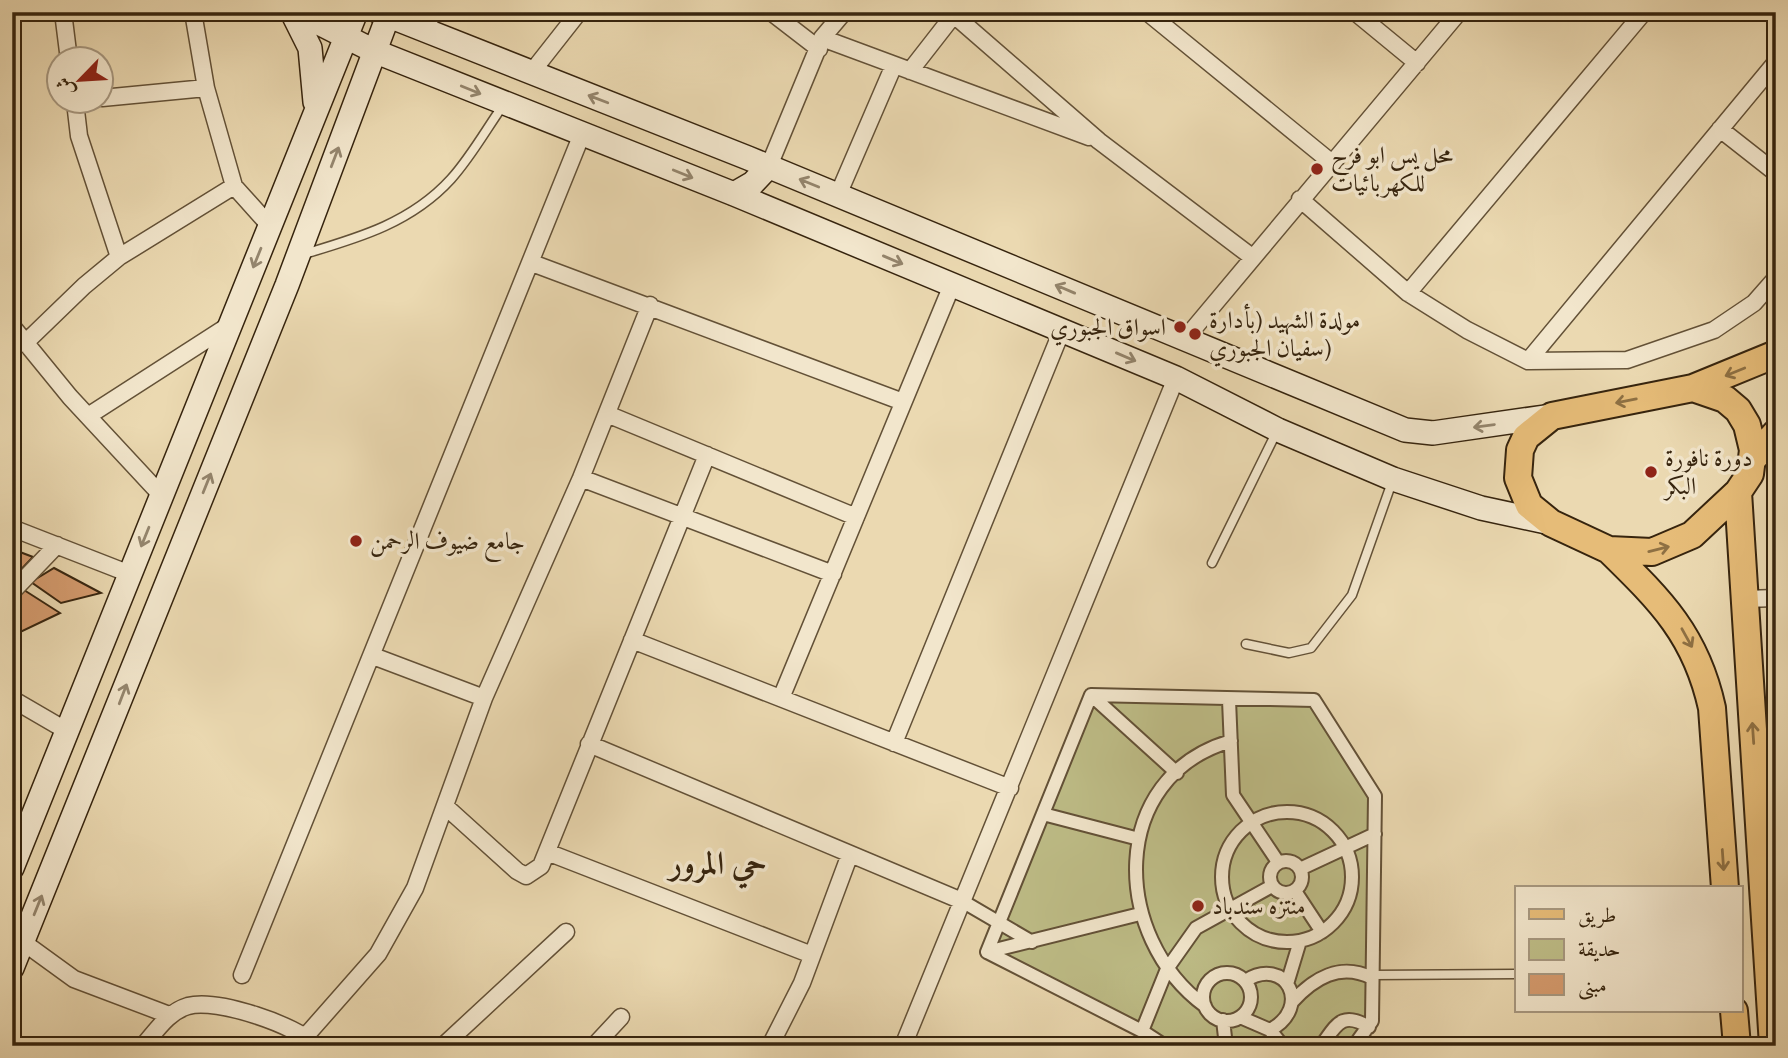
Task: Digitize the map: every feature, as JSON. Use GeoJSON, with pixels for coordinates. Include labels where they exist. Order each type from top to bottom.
{"type":"FeatureCollection","features":[{"type":"Feature","properties":{"kind":"main road"},"geometry":{"type":"LineString","coordinates":[[292,12],[310,48],[316,86],[315,115]]}},
{"type":"Feature","properties":{"kind":"main road"},"geometry":{"type":"LineString","coordinates":[[298,12],[374,51],[734,194],[1175,378],[1278,430],[1392,479],[1481,509],[1551,523]]}},
{"type":"Feature","properties":{"kind":"main road"},"geometry":{"type":"LineString","coordinates":[[12,868],[356,12]]}},
{"type":"Feature","properties":{"kind":"main road"},"geometry":{"type":"LineString","coordinates":[[12,968],[298,256],[374,51],[383,14],[429,22],[531,73],[769,166],[1405,430],[1433,433],[1552,416],[1693,388],[1776,354]]}},
{"type":"Feature","properties":{"kind":"main road"},"geometry":{"type":"LineString","coordinates":[[352,112],[369,85],[379,76],[405,70],[441,78]]}},
{"type":"Feature","properties":{"kind":"main road"},"geometry":{"type":"LineString","coordinates":[[734,194],[753,183],[769,166]]}},
{"type":"Feature","properties":{"kind":"main road"},"geometry":{"type":"LineString","coordinates":[[290,176],[323,189]]}},
{"type":"Feature","properties":{"kind":"main road"},"geometry":{"type":"LineString","coordinates":[[1609,551],[1631,553],[1673,545],[1692,536],[1738,492],[1749,474],[1753,441],[1738,410],[1725,399],[1693,388]]}},
{"type":"Feature","properties":{"kind":"main road"},"geometry":{"type":"LineString","coordinates":[[1552,416],[1526,437],[1517,464],[1518,478],[1529,505],[1551,523],[1609,551],[1672,613],[1686,635],[1702,671],[1712,708],[1725,886]]}},
{"type":"Feature","properties":{"kind":"main road"},"geometry":{"type":"LineString","coordinates":[[1751,461],[1776,433]]}},
{"type":"Feature","properties":{"kind":"main road"},"geometry":{"type":"LineString","coordinates":[[1738,492],[1772,964],[1773,1046]]}},
{"type":"Feature","properties":{"kind":"main road"},"geometry":{"type":"LineString","coordinates":[[71,722],[85,737],[102,736],[109,728]]}},
{"type":"Feature","properties":{"kind":"main road"},"geometry":{"type":"LineString","coordinates":[[44,790],[51,781],[67,779],[76,786],[79,802]]}},
{"type":"Feature","properties":{"kind":"main road"},"geometry":{"type":"LineString","coordinates":[[1734,1012],[1737,1046]]}},
{"type":"Feature","properties":{"kind":"street"},"geometry":{"type":"LineString","coordinates":[[63,12],[67,46]]}},
{"type":"Feature","properties":{"kind":"street"},"geometry":{"type":"LineString","coordinates":[[193,12],[206,88],[234,186],[270,226]]}},
{"type":"Feature","properties":{"kind":"street"},"geometry":{"type":"LineString","coordinates":[[531,73],[579,12]]}},
{"type":"Feature","properties":{"kind":"street"},"geometry":{"type":"LineString","coordinates":[[771,12],[820,43],[894,65],[1099,141]]}},
{"type":"Feature","properties":{"kind":"street"},"geometry":{"type":"LineString","coordinates":[[769,166],[820,43],[844,12]]}},
{"type":"Feature","properties":{"kind":"street"},"geometry":{"type":"LineString","coordinates":[[1147,12],[1332,163]]}},
{"type":"Feature","properties":{"kind":"street"},"geometry":{"type":"LineString","coordinates":[[1355,12],[1417,63]]}},
{"type":"Feature","properties":{"kind":"street"},"geometry":{"type":"LineString","coordinates":[[1185,339],[1459,12]]}},
{"type":"Feature","properties":{"kind":"street"},"geometry":{"type":"LineString","coordinates":[[1408,293],[1644,12]]}},
{"type":"Feature","properties":{"kind":"street"},"geometry":{"type":"LineString","coordinates":[[909,71],[955,14],[1099,141],[1252,257]]}},
{"type":"Feature","properties":{"kind":"street"},"geometry":{"type":"LineString","coordinates":[[1528,361],[1776,62]]}},
{"type":"Feature","properties":{"kind":"street"},"geometry":{"type":"LineString","coordinates":[[838,195],[894,65]]}},
{"type":"Feature","properties":{"kind":"street"},"geometry":{"type":"LineString","coordinates":[[116,97],[206,88]]}},
{"type":"Feature","properties":{"kind":"street"},"geometry":{"type":"LineString","coordinates":[[77,116],[79,136],[119,257]]}},
{"type":"Feature","properties":{"kind":"street"},"geometry":{"type":"LineString","coordinates":[[1720,129],[1776,173]]}},
{"type":"Feature","properties":{"kind":"street"},"geometry":{"type":"LineString","coordinates":[[242,975],[582,134]]}},
{"type":"Feature","properties":{"kind":"street"},"geometry":{"type":"LineString","coordinates":[[24,344],[84,285],[119,257],[234,186]]}},
{"type":"Feature","properties":{"kind":"street"},"geometry":{"type":"LineString","coordinates":[[1300,199],[1408,293],[1467,330],[1528,361],[1627,360],[1714,330],[1754,303],[1776,278]]}},
{"type":"Feature","properties":{"kind":"street"},"geometry":{"type":"LineString","coordinates":[[531,263],[650,305],[903,402]]}},
{"type":"Feature","properties":{"kind":"street"},"geometry":{"type":"LineString","coordinates":[[782,698],[952,285]]}},
{"type":"Feature","properties":{"kind":"street"},"geometry":{"type":"LineString","coordinates":[[144,1046],[169,1015],[190,1005],[236,1009],[307,1042],[378,954],[415,888],[484,698],[581,478],[650,305]]}},
{"type":"Feature","properties":{"kind":"street"},"geometry":{"type":"LineString","coordinates":[[88,416],[231,324]]}},
{"type":"Feature","properties":{"kind":"street"},"geometry":{"type":"LineString","coordinates":[[12,326],[24,344],[162,496]]}},
{"type":"Feature","properties":{"kind":"street"},"geometry":{"type":"LineString","coordinates":[[894,743],[1062,330]]}},
{"type":"Feature","properties":{"kind":"street"},"geometry":{"type":"LineString","coordinates":[[904,1046],[1175,378]]}},
{"type":"Feature","properties":{"kind":"street"},"geometry":{"type":"LineString","coordinates":[[607,414],[856,517]]}},
{"type":"Feature","properties":{"kind":"street"},"geometry":{"type":"LineString","coordinates":[[445,806],[526,876],[541,866],[707,455]]}},
{"type":"Feature","properties":{"kind":"street"},"geometry":{"type":"LineString","coordinates":[[581,478],[833,574]]}},
{"type":"Feature","properties":{"kind":"street"},"geometry":{"type":"LineString","coordinates":[[12,528],[130,574]]}},
{"type":"Feature","properties":{"kind":"street"},"geometry":{"type":"LineString","coordinates":[[12,592],[57,545]]}},
{"type":"Feature","properties":{"kind":"street"},"geometry":{"type":"LineString","coordinates":[[1745,599],[1776,598]]}},
{"type":"Feature","properties":{"kind":"street"},"geometry":{"type":"LineString","coordinates":[[632,640],[1010,788]]}},
{"type":"Feature","properties":{"kind":"street"},"geometry":{"type":"LineString","coordinates":[[373,656],[484,698]]}},
{"type":"Feature","properties":{"kind":"street"},"geometry":{"type":"LineString","coordinates":[[1091,695],[1314,700],[1375,796],[1372,1021],[1354,1046]]}},
{"type":"Feature","properties":{"kind":"street"},"geometry":{"type":"LineString","coordinates":[[1091,695],[1177,772]]}},
{"type":"Feature","properties":{"kind":"street"},"geometry":{"type":"LineString","coordinates":[[988,953],[1091,695]]}},
{"type":"Feature","properties":{"kind":"street"},"geometry":{"type":"LineString","coordinates":[[12,699],[71,722]]}},
{"type":"Feature","properties":{"kind":"street"},"geometry":{"type":"LineString","coordinates":[[1229,700],[1233,794],[1278,862]]}},
{"type":"Feature","properties":{"kind":"street"},"geometry":{"type":"LineString","coordinates":[[1231,741],[1211,748],[1177,772],[1154,803],[1139,839],[1135,862],[1140,914],[1150,944],[1167,969],[1212,1015],[1223,1020],[1240,1017],[1270,1030],[1283,1046]]}},
{"type":"Feature","properties":{"kind":"street"},"geometry":{"type":"LineString","coordinates":[[589,744],[962,901],[1032,942]]}},
{"type":"Feature","properties":{"kind":"street"},"geometry":{"type":"LineString","coordinates":[[1298,812],[1331,828],[1345,847],[1352,870],[1350,894],[1339,916],[1322,932],[1300,941],[1277,942],[1255,934],[1230,910],[1222,886],[1223,861],[1234,838],[1252,821],[1274,813],[1298,812]]}},
{"type":"Feature","properties":{"kind":"street"},"geometry":{"type":"LineString","coordinates":[[1043,814],[1139,839]]}},
{"type":"Feature","properties":{"kind":"street"},"geometry":{"type":"LineString","coordinates":[[1300,869],[1375,834]]}},
{"type":"Feature","properties":{"kind":"street"},"geometry":{"type":"LineString","coordinates":[[547,852],[812,955]]}},
{"type":"Feature","properties":{"kind":"street"},"geometry":{"type":"LineString","coordinates":[[770,1046],[812,955],[850,854]]}},
{"type":"Feature","properties":{"kind":"street"},"geometry":{"type":"LineString","coordinates":[[1290,861],[1300,869],[1302,881],[1295,891],[1282,893],[1272,886],[1270,873],[1278,862],[1290,861]]}},
{"type":"Feature","properties":{"kind":"street"},"geometry":{"type":"LineString","coordinates":[[1142,1031],[1167,969],[1196,928],[1272,886]]}},
{"type":"Feature","properties":{"kind":"street"},"geometry":{"type":"LineString","coordinates":[[1295,891],[1322,932]]}},
{"type":"Feature","properties":{"kind":"street"},"geometry":{"type":"LineString","coordinates":[[988,953],[1140,914]]}},
{"type":"Feature","properties":{"kind":"street"},"geometry":{"type":"LineString","coordinates":[[443,1046],[566,932]]}},
{"type":"Feature","properties":{"kind":"street"},"geometry":{"type":"LineString","coordinates":[[1292,1002],[1287,984],[1300,941]]}},
{"type":"Feature","properties":{"kind":"street"},"geometry":{"type":"LineString","coordinates":[[23,942],[74,979],[169,1015]]}},
{"type":"Feature","properties":{"kind":"street"},"geometry":{"type":"LineString","coordinates":[[988,953],[1142,1031],[1165,1046]]}},
{"type":"Feature","properties":{"kind":"street"},"geometry":{"type":"LineString","coordinates":[[1270,1030],[1284,1021],[1292,1002],[1316,980],[1333,972],[1353,971],[1372,976]]}},
{"type":"Feature","properties":{"kind":"street"},"geometry":{"type":"LineString","coordinates":[[1245,981],[1266,972],[1275,974],[1287,984]]}},
{"type":"Feature","properties":{"kind":"street"},"geometry":{"type":"LineString","coordinates":[[1205,1006],[1205,988],[1212,978],[1229,973],[1245,981],[1251,997],[1248,1009],[1240,1017]]}},
{"type":"Feature","properties":{"kind":"street"},"geometry":{"type":"LineString","coordinates":[[594,1046],[621,1017]]}},
{"type":"Feature","properties":{"kind":"street"},"geometry":{"type":"LineString","coordinates":[[1321,1046],[1329,1031],[1341,1022],[1350,1019],[1369,1027]]}},
{"type":"Feature","properties":{"kind":"street"},"geometry":{"type":"LineString","coordinates":[[1223,1020],[1226,1046]]}},
{"type":"Feature","properties":{"kind":"lane"},"geometry":{"type":"LineString","coordinates":[[298,256],[374,233],[416,210],[451,179],[505,103]]}},
{"type":"Feature","properties":{"kind":"lane"},"geometry":{"type":"LineString","coordinates":[[1212,563],[1278,430]]}},
{"type":"Feature","properties":{"kind":"lane"},"geometry":{"type":"LineString","coordinates":[[1246,644],[1289,653],[1311,648],[1352,595],[1392,479]]}},
{"type":"Feature","properties":{"kind":"lane"},"geometry":{"type":"LineString","coordinates":[[1372,976],[1515,974]]}},
{"type":"Feature","properties":{"kind":"green space"},"geometry":{"type":"Polygon","coordinates":[[[1089,691],[1315,697],[1378,796],[1374,1022],[1356,1046],[1159,1046],[984,953],[1089,691]]]}},
{"type":"Feature","properties":{"kind":"building"},"geometry":{"type":"Polygon","coordinates":[[[12,549],[33,557],[12,579],[12,549]]]}},
{"type":"Feature","properties":{"kind":"building"},"geometry":{"type":"Polygon","coordinates":[[[54,568],[101,593],[61,603],[31,582],[54,568]]]}},
{"type":"Feature","properties":{"kind":"building"},"geometry":{"type":"Polygon","coordinates":[[[24,590],[60,613],[12,636],[12,603],[24,590]]]}},
{"type":"Feature","properties":{"kind":"place","name":"محل يس ابو فرح للكهربائيات"},"geometry":{"type":"Point","coordinates":[1317,169]}},
{"type":"Feature","properties":{"kind":"place","name":"اسواق الجبوري"},"geometry":{"type":"Point","coordinates":[1180,327]}},
{"type":"Feature","properties":{"kind":"place","name":"مولدة الشهيد (بأدارة سفيان الجبوري)"},"geometry":{"type":"Point","coordinates":[1195,334]}},
{"type":"Feature","properties":{"kind":"place","name":"دورة نافورة البكر"},"geometry":{"type":"Point","coordinates":[1651,472]}},
{"type":"Feature","properties":{"kind":"place","name":"جامع ضيوف الرحمن"},"geometry":{"type":"Point","coordinates":[356,541]}},
{"type":"Feature","properties":{"kind":"place","name":"منتزه سندباد"},"geometry":{"type":"Point","coordinates":[1198,906]}},
{"type":"Feature","properties":{"kind":"district","name":"حي المرور"},"geometry":{"type":"Point","coordinates":[718,863]}}]}
